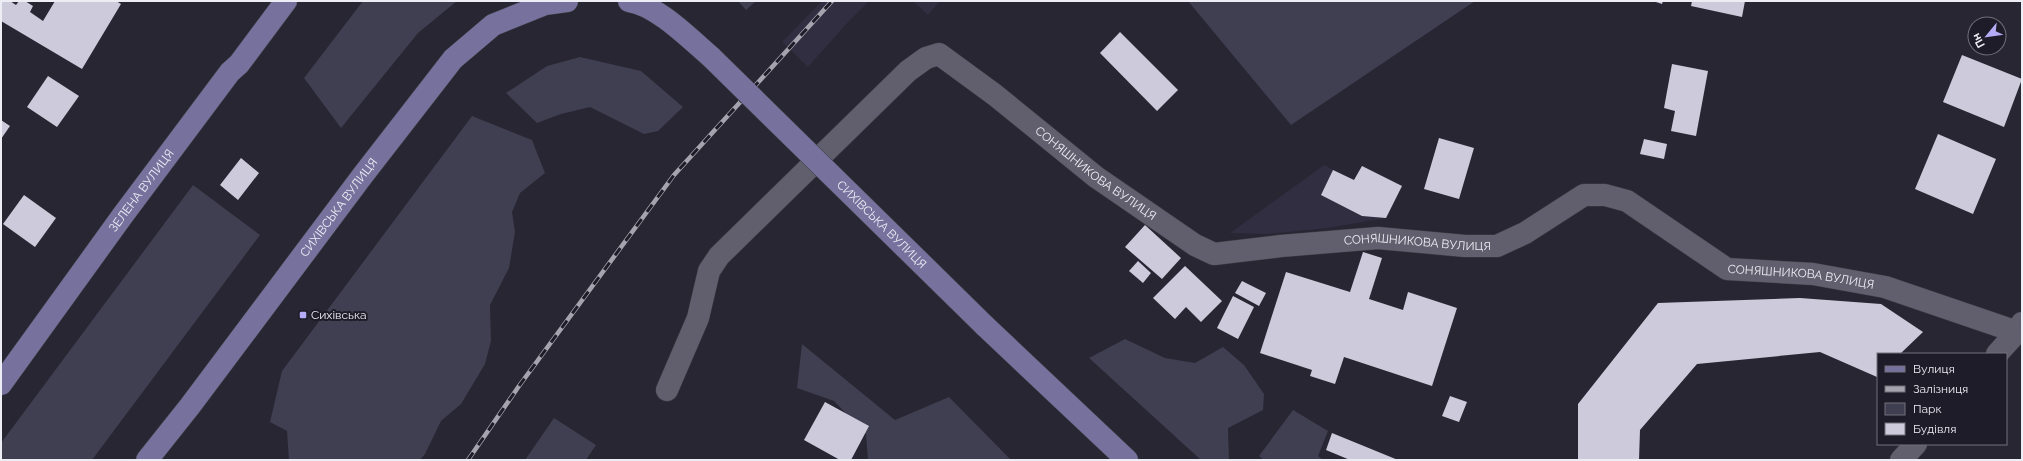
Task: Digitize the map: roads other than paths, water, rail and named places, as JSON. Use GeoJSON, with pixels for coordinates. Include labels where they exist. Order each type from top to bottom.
{"type":"FeatureCollection","features":[{"type":"Feature","properties":{"kind":"main road","name":"ЗЕЛЕНА ВУЛИЦЯ"},"geometry":{"type":"LineString","coordinates":[[1,384],[128,209],[230,72],[239,64],[286,1]]}},
{"type":"Feature","properties":{"kind":"main road","name":"СИХІВСЬКА ВУЛИЦЯ"},"geometry":{"type":"LineString","coordinates":[[147,460],[190,406],[363,175],[453,59],[493,25],[545,4],[566,1]]}},
{"type":"Feature","properties":{"kind":"main road","name":"СИХІВСЬКА ВУЛИЦЯ"},"geometry":{"type":"LineString","coordinates":[[629,1],[636,2],[667,19],[711,57],[985,326],[1127,460]]}},
{"type":"Feature","properties":{"kind":"street","name":"СОНЯШНИКОВА ВУЛИЦЯ"},"geometry":{"type":"LineString","coordinates":[[667,390],[698,318],[709,271],[719,256],[908,71],[926,58],[939,54],[995,95],[1102,181],[1195,245],[1214,254],[1281,246],[1378,238],[1465,246],[1497,246],[1525,233],[1584,195],[1605,195],[1627,201],[1727,269],[1813,274],[1885,287],[2019,327],[1998,353]]}},
{"type":"Feature","properties":{"kind":"street"},"geometry":{"type":"LineString","coordinates":[[1901,460],[1915,445]]}},
{"type":"Feature","properties":{"kind":"railway"},"geometry":{"type":"LineString","coordinates":[[468,460],[519,386],[674,175],[832,1]]}},
{"type":"Feature","properties":{"kind":"place","name":"Сихівська"},"geometry":{"type":"Point","coordinates":[303,315]}}]}
